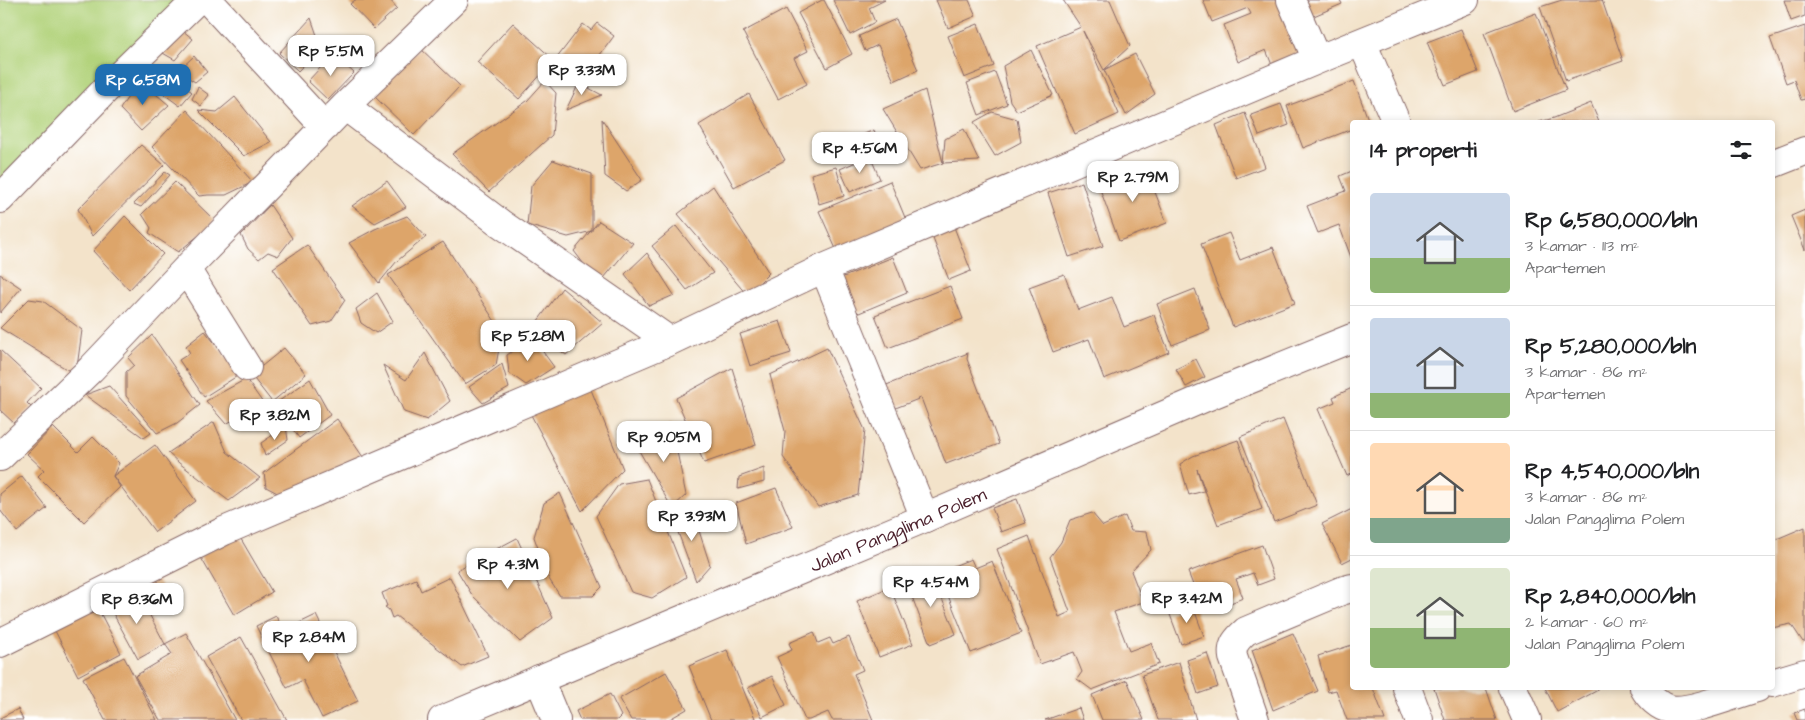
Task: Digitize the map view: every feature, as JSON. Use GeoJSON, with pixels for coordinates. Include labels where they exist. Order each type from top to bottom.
{"type":"FeatureCollection","features":[{"type":"Feature","properties":{"kind":"street"},"geometry":{"type":"LineString","coordinates":[[0,199],[116,79],[197,0]]}},
{"type":"Feature","properties":{"kind":"street"},"geometry":{"type":"LineString","coordinates":[[208,0],[325,127]]}},
{"type":"Feature","properties":{"kind":"street"},"geometry":{"type":"LineString","coordinates":[[0,457],[92,369],[186,269],[345,106],[454,0]]}},
{"type":"Feature","properties":{"kind":"street"},"geometry":{"type":"LineString","coordinates":[[1291,0],[1317,60]]}},
{"type":"Feature","properties":{"kind":"street"},"geometry":{"type":"LineString","coordinates":[[0,643],[224,531],[670,341],[824,268],[1317,60],[1465,0]]}},
{"type":"Feature","properties":{"kind":"street"},"geometry":{"type":"LineString","coordinates":[[1362,42],[1395,120]]}},
{"type":"Feature","properties":{"kind":"street"},"geometry":{"type":"LineString","coordinates":[[345,106],[500,223],[670,341]]}},
{"type":"Feature","properties":{"kind":"street"},"geometry":{"type":"LineString","coordinates":[[1775,163],[1805,151]]}},
{"type":"Feature","properties":{"kind":"street"},"geometry":{"type":"LineString","coordinates":[[824,268],[924,518]]}},
{"type":"Feature","properties":{"kind":"street"},"geometry":{"type":"LineString","coordinates":[[186,269],[247,368]]}},
{"type":"Feature","properties":{"kind":"street","name":"Jalan Pangglima Polem"},"geometry":{"type":"LineString","coordinates":[[442,720],[924,518],[1204,398],[1350,339]]}},
{"type":"Feature","properties":{"kind":"street"},"geometry":{"type":"LineString","coordinates":[[1255,720],[1233,657],[1232,651],[1236,639],[1246,632],[1350,589]]}},
{"type":"Feature","properties":{"kind":"street"},"geometry":{"type":"LineString","coordinates":[[1775,682],[1805,673]]}},
{"type":"Feature","properties":{"kind":"street"},"geometry":{"type":"LineString","coordinates":[[539,679],[556,720]]}},
{"type":"Feature","properties":{"kind":"street"},"geometry":{"type":"LineString","coordinates":[[1407,690],[1419,720]]}},
{"type":"Feature","properties":{"kind":"street"},"geometry":{"type":"LineString","coordinates":[[1514,690],[1527,720]]}},
{"type":"Feature","properties":{"kind":"street"},"geometry":{"type":"LineString","coordinates":[[1646,690],[1657,703],[1671,710],[1688,709],[1750,690]]}},
{"type":"Feature","properties":{"kind":"green space"},"geometry":{"type":"Polygon","coordinates":[[[0,0],[181,0],[0,188],[0,0]]]}},
{"type":"Feature","properties":{"kind":"building"},"geometry":{"type":"Polygon","coordinates":[[[355,0],[390,0],[397,8],[374,29],[350,4],[355,0]]]}},
{"type":"Feature","properties":{"kind":"building"},"geometry":{"type":"Polygon","coordinates":[[[824,0],[852,54],[827,68],[798,13],[824,0]]]}},
{"type":"Feature","properties":{"kind":"building"},"geometry":{"type":"Polygon","coordinates":[[[833,0],[885,0],[869,8],[875,22],[850,35],[833,0]]]}},
{"type":"Feature","properties":{"kind":"building"},"geometry":{"type":"Polygon","coordinates":[[[936,0],[969,0],[976,16],[948,28],[936,0]]]}},
{"type":"Feature","properties":{"kind":"building"},"geometry":{"type":"Polygon","coordinates":[[[1063,0],[1110,0],[1130,46],[1104,70],[1083,31],[1119,114],[1075,134],[1037,46],[1081,27],[1063,0]]]}},
{"type":"Feature","properties":{"kind":"building"},"geometry":{"type":"Polygon","coordinates":[[[1203,0],[1285,0],[1306,50],[1272,65],[1266,50],[1238,62],[1224,25],[1251,14],[1248,8],[1212,22],[1203,0]]]}},
{"type":"Feature","properties":{"kind":"building"},"geometry":{"type":"Polygon","coordinates":[[[1302,0],[1340,0],[1342,4],[1309,18],[1302,0]]]}},
{"type":"Feature","properties":{"kind":"building"},"geometry":{"type":"Polygon","coordinates":[[[1562,0],[1602,0],[1623,61],[1566,81],[1540,7],[1562,0]]]}},
{"type":"Feature","properties":{"kind":"building"},"geometry":{"type":"Polygon","coordinates":[[[1784,0],[1805,0],[1805,16],[1791,21],[1784,0]]]}},
{"type":"Feature","properties":{"kind":"building"},"geometry":{"type":"Polygon","coordinates":[[[786,9],[808,51],[794,58],[807,84],[778,99],[743,32],[786,9]]]}},
{"type":"Feature","properties":{"kind":"building"},"geometry":{"type":"Polygon","coordinates":[[[1536,13],[1566,90],[1513,111],[1484,33],[1536,13]]]}},
{"type":"Feature","properties":{"kind":"building"},"geometry":{"type":"Polygon","coordinates":[[[311,18],[321,47],[298,71],[279,53],[311,18]]]}},
{"type":"Feature","properties":{"kind":"building"},"geometry":{"type":"Polygon","coordinates":[[[896,19],[918,70],[894,81],[878,45],[865,51],[859,36],[896,19]]]}},
{"type":"Feature","properties":{"kind":"building"},"geometry":{"type":"Polygon","coordinates":[[[513,23],[554,60],[519,99],[477,62],[513,23]]]}},
{"type":"Feature","properties":{"kind":"building"},"geometry":{"type":"Polygon","coordinates":[[[597,23],[614,36],[579,83],[553,63],[583,24],[591,30],[597,23]]]}},
{"type":"Feature","properties":{"kind":"building"},"geometry":{"type":"Polygon","coordinates":[[[978,24],[994,66],[964,78],[948,36],[978,24]]]}},
{"type":"Feature","properties":{"kind":"building"},"geometry":{"type":"Polygon","coordinates":[[[1805,26],[1805,99],[1801,100],[1794,80],[1786,83],[1770,38],[1805,26]]]}},
{"type":"Feature","properties":{"kind":"building"},"geometry":{"type":"Polygon","coordinates":[[[1461,29],[1478,72],[1445,85],[1427,42],[1461,29]]]}},
{"type":"Feature","properties":{"kind":"building"},"geometry":{"type":"Polygon","coordinates":[[[182,30],[193,39],[175,60],[161,52],[182,30]]]}},
{"type":"Feature","properties":{"kind":"building"},"geometry":{"type":"Polygon","coordinates":[[[420,48],[460,86],[414,135],[374,96],[420,48]]]}},
{"type":"Feature","properties":{"kind":"building"},"geometry":{"type":"Polygon","coordinates":[[[1031,50],[1053,95],[1017,111],[1010,101],[1003,66],[1031,50]]]}},
{"type":"Feature","properties":{"kind":"building"},"geometry":{"type":"Polygon","coordinates":[[[333,54],[354,73],[328,100],[308,81],[333,54]]]}},
{"type":"Feature","properties":{"kind":"building"},"geometry":{"type":"Polygon","coordinates":[[[1135,54],[1155,94],[1126,115],[1104,70],[1135,54]]]}},
{"type":"Feature","properties":{"kind":"building"},"geometry":{"type":"Polygon","coordinates":[[[194,56],[207,72],[195,82],[178,71],[194,56]]]}},
{"type":"Feature","properties":{"kind":"building"},"geometry":{"type":"Polygon","coordinates":[[[162,69],[192,92],[180,106],[149,83],[162,69]]]}},
{"type":"Feature","properties":{"kind":"building"},"geometry":{"type":"Polygon","coordinates":[[[995,72],[1007,104],[979,115],[967,83],[995,72]]]}},
{"type":"Feature","properties":{"kind":"building"},"geometry":{"type":"Polygon","coordinates":[[[139,80],[169,105],[141,131],[120,109],[139,80]]]}},
{"type":"Feature","properties":{"kind":"building"},"geometry":{"type":"Polygon","coordinates":[[[545,81],[556,93],[552,135],[489,192],[452,154],[527,101],[545,81]]]}},
{"type":"Feature","properties":{"kind":"building"},"geometry":{"type":"Polygon","coordinates":[[[1354,81],[1368,120],[1350,120],[1350,130],[1303,148],[1287,106],[1354,81]]]}},
{"type":"Feature","properties":{"kind":"building"},"geometry":{"type":"Polygon","coordinates":[[[579,83],[602,95],[566,110],[579,83]]]}},
{"type":"Feature","properties":{"kind":"building"},"geometry":{"type":"Polygon","coordinates":[[[198,87],[209,95],[201,106],[192,99],[198,87]]]}},
{"type":"Feature","properties":{"kind":"building"},"geometry":{"type":"Polygon","coordinates":[[[925,90],[943,163],[920,170],[883,109],[925,90]]]}},
{"type":"Feature","properties":{"kind":"building"},"geometry":{"type":"Polygon","coordinates":[[[749,94],[785,160],[734,187],[699,125],[749,94]]]}},
{"type":"Feature","properties":{"kind":"building"},"geometry":{"type":"Polygon","coordinates":[[[235,97],[271,142],[244,156],[198,110],[217,112],[235,97]]]}},
{"type":"Feature","properties":{"kind":"building"},"geometry":{"type":"Polygon","coordinates":[[[1591,103],[1598,120],[1546,120],[1591,103]]]}},
{"type":"Feature","properties":{"kind":"building"},"geometry":{"type":"Polygon","coordinates":[[[1281,104],[1289,125],[1259,136],[1251,115],[1281,104]]]}},
{"type":"Feature","properties":{"kind":"building"},"geometry":{"type":"Polygon","coordinates":[[[187,110],[253,182],[226,195],[199,196],[152,147],[187,110]]]}},
{"type":"Feature","properties":{"kind":"building"},"geometry":{"type":"Polygon","coordinates":[[[992,112],[1017,119],[1021,142],[995,156],[974,122],[992,112]]]}},
{"type":"Feature","properties":{"kind":"building"},"geometry":{"type":"Polygon","coordinates":[[[1245,113],[1265,167],[1236,178],[1216,125],[1245,113]]]}},
{"type":"Feature","properties":{"kind":"building"},"geometry":{"type":"Polygon","coordinates":[[[602,119],[642,180],[626,191],[605,176],[602,119]]]}},
{"type":"Feature","properties":{"kind":"building"},"geometry":{"type":"Polygon","coordinates":[[[964,129],[979,161],[943,163],[945,139],[964,129]]]}},
{"type":"Feature","properties":{"kind":"building"},"geometry":{"type":"Polygon","coordinates":[[[874,130],[880,145],[834,160],[822,152],[874,130]]]}},
{"type":"Feature","properties":{"kind":"building"},"geometry":{"type":"Polygon","coordinates":[[[141,145],[164,165],[92,236],[78,209],[141,145]]]}},
{"type":"Feature","properties":{"kind":"building"},"geometry":{"type":"Polygon","coordinates":[[[870,156],[880,179],[850,192],[840,169],[870,156]]]}},
{"type":"Feature","properties":{"kind":"building"},"geometry":{"type":"Polygon","coordinates":[[[553,160],[592,174],[592,231],[568,237],[527,225],[531,186],[553,160]]]}},
{"type":"Feature","properties":{"kind":"building"},"geometry":{"type":"Polygon","coordinates":[[[1130,164],[1134,173],[1146,169],[1167,223],[1119,241],[1100,189],[1116,184],[1111,171],[1130,164]]]}},
{"type":"Feature","properties":{"kind":"building"},"geometry":{"type":"Polygon","coordinates":[[[836,167],[844,196],[819,204],[811,174],[836,167]]]}},
{"type":"Feature","properties":{"kind":"building"},"geometry":{"type":"Polygon","coordinates":[[[165,172],[170,175],[141,207],[134,204],[165,172]]]}},
{"type":"Feature","properties":{"kind":"building"},"geometry":{"type":"Polygon","coordinates":[[[1350,172],[1350,255],[1339,225],[1318,233],[1307,206],[1346,191],[1340,176],[1350,172]]]}},
{"type":"Feature","properties":{"kind":"building"},"geometry":{"type":"Polygon","coordinates":[[[387,181],[406,207],[375,223],[352,206],[387,181]]]}},
{"type":"Feature","properties":{"kind":"building"},"geometry":{"type":"Polygon","coordinates":[[[890,181],[906,220],[836,249],[819,211],[890,181]]]}},
{"type":"Feature","properties":{"kind":"building"},"geometry":{"type":"Polygon","coordinates":[[[175,182],[214,220],[208,228],[178,252],[149,233],[151,228],[142,214],[175,182]]]}},
{"type":"Feature","properties":{"kind":"building"},"geometry":{"type":"Polygon","coordinates":[[[1082,182],[1103,246],[1069,257],[1048,193],[1082,182]]]}},
{"type":"Feature","properties":{"kind":"building"},"geometry":{"type":"Polygon","coordinates":[[[713,186],[769,273],[747,295],[678,214],[713,186]]]}},
{"type":"Feature","properties":{"kind":"building"},"geometry":{"type":"Polygon","coordinates":[[[270,205],[292,238],[278,256],[268,252],[259,259],[248,249],[241,235],[270,205]]]}},
{"type":"Feature","properties":{"kind":"building"},"geometry":{"type":"Polygon","coordinates":[[[1805,210],[1805,250],[1791,216],[1805,210]]]}},
{"type":"Feature","properties":{"kind":"building"},"geometry":{"type":"Polygon","coordinates":[[[125,216],[163,254],[129,290],[93,251],[125,216]]]}},
{"type":"Feature","properties":{"kind":"building"},"geometry":{"type":"Polygon","coordinates":[[[407,216],[426,237],[397,261],[379,283],[349,243],[375,229],[407,216]]]}},
{"type":"Feature","properties":{"kind":"building"},"geometry":{"type":"Polygon","coordinates":[[[599,221],[633,243],[599,284],[574,251],[599,221]]]}},
{"type":"Feature","properties":{"kind":"building"},"geometry":{"type":"Polygon","coordinates":[[[676,226],[713,273],[687,290],[652,246],[676,226]]]}},
{"type":"Feature","properties":{"kind":"building"},"geometry":{"type":"Polygon","coordinates":[[[954,227],[971,271],[949,280],[932,236],[954,227]]]}},
{"type":"Feature","properties":{"kind":"building"},"geometry":{"type":"Polygon","coordinates":[[[1229,233],[1240,260],[1273,247],[1295,303],[1233,327],[1201,244],[1229,233]]]}},
{"type":"Feature","properties":{"kind":"building"},"geometry":{"type":"Polygon","coordinates":[[[443,242],[502,332],[496,365],[465,384],[388,275],[443,242]]]}},
{"type":"Feature","properties":{"kind":"building"},"geometry":{"type":"Polygon","coordinates":[[[307,245],[345,300],[331,321],[312,326],[273,268],[307,245]]]}},
{"type":"Feature","properties":{"kind":"building"},"geometry":{"type":"Polygon","coordinates":[[[647,253],[674,295],[649,306],[625,274],[647,253]]]}},
{"type":"Feature","properties":{"kind":"building"},"geometry":{"type":"Polygon","coordinates":[[[893,257],[907,293],[859,313],[842,298],[841,278],[893,257]]]}},
{"type":"Feature","properties":{"kind":"building"},"geometry":{"type":"Polygon","coordinates":[[[0,274],[21,288],[0,313],[0,274]]]}},
{"type":"Feature","properties":{"kind":"building"},"geometry":{"type":"Polygon","coordinates":[[[1064,274],[1078,310],[1112,297],[1124,327],[1154,315],[1169,352],[1104,379],[1089,339],[1053,352],[1029,287],[1064,274]]]}},
{"type":"Feature","properties":{"kind":"building"},"geometry":{"type":"Polygon","coordinates":[[[950,286],[963,319],[888,348],[875,315],[950,286]]]}},
{"type":"Feature","properties":{"kind":"building"},"geometry":{"type":"Polygon","coordinates":[[[562,288],[603,323],[566,355],[532,329],[562,288]]]}},
{"type":"Feature","properties":{"kind":"building"},"geometry":{"type":"Polygon","coordinates":[[[1195,289],[1210,330],[1172,345],[1157,304],[1195,289]]]}},
{"type":"Feature","properties":{"kind":"building"},"geometry":{"type":"Polygon","coordinates":[[[377,293],[393,321],[376,333],[361,323],[356,309],[377,293]]]}},
{"type":"Feature","properties":{"kind":"building"},"geometry":{"type":"Polygon","coordinates":[[[29,299],[43,301],[82,330],[76,375],[0,328],[29,299]]]}},
{"type":"Feature","properties":{"kind":"building"},"geometry":{"type":"Polygon","coordinates":[[[780,321],[791,353],[750,366],[740,334],[780,321]]]}},
{"type":"Feature","properties":{"kind":"building"},"geometry":{"type":"Polygon","coordinates":[[[205,331],[242,373],[204,397],[179,360],[190,353],[186,346],[205,331]]]}},
{"type":"Feature","properties":{"kind":"building"},"geometry":{"type":"Polygon","coordinates":[[[152,335],[200,405],[177,423],[157,433],[126,396],[126,372],[134,365],[128,358],[152,335]]]}},
{"type":"Feature","properties":{"kind":"building"},"geometry":{"type":"Polygon","coordinates":[[[533,338],[554,367],[526,385],[509,373],[507,355],[533,338]]]}},
{"type":"Feature","properties":{"kind":"building"},"geometry":{"type":"Polygon","coordinates":[[[284,348],[306,374],[272,402],[251,375],[284,348]]]}},
{"type":"Feature","properties":{"kind":"building"},"geometry":{"type":"Polygon","coordinates":[[[827,348],[865,430],[858,495],[818,507],[783,457],[785,431],[770,375],[827,348]]]}},
{"type":"Feature","properties":{"kind":"building"},"geometry":{"type":"Polygon","coordinates":[[[0,350],[41,388],[27,403],[31,407],[15,424],[0,410],[0,350]]]}},
{"type":"Feature","properties":{"kind":"building"},"geometry":{"type":"Polygon","coordinates":[[[425,353],[450,401],[427,420],[404,412],[383,365],[406,380],[425,353]]]}},
{"type":"Feature","properties":{"kind":"building"},"geometry":{"type":"Polygon","coordinates":[[[968,353],[967,359],[999,444],[946,464],[921,398],[893,409],[884,386],[968,353]]]}},
{"type":"Feature","properties":{"kind":"building"},"geometry":{"type":"Polygon","coordinates":[[[1196,359],[1205,377],[1186,387],[1176,369],[1196,359]]]}},
{"type":"Feature","properties":{"kind":"building"},"geometry":{"type":"Polygon","coordinates":[[[502,364],[509,388],[483,403],[469,387],[502,364]]]}},
{"type":"Feature","properties":{"kind":"building"},"geometry":{"type":"Polygon","coordinates":[[[732,368],[756,445],[704,463],[676,398],[732,368]]]}},
{"type":"Feature","properties":{"kind":"building"},"geometry":{"type":"Polygon","coordinates":[[[246,379],[263,403],[226,424],[206,401],[246,379]]]}},
{"type":"Feature","properties":{"kind":"building"},"geometry":{"type":"Polygon","coordinates":[[[310,379],[330,415],[299,438],[275,404],[310,379]]]}},
{"type":"Feature","properties":{"kind":"building"},"geometry":{"type":"Polygon","coordinates":[[[109,386],[151,433],[144,438],[85,395],[109,386]]]}},
{"type":"Feature","properties":{"kind":"building"},"geometry":{"type":"Polygon","coordinates":[[[590,387],[623,469],[582,511],[530,413],[590,387]]]}},
{"type":"Feature","properties":{"kind":"building"},"geometry":{"type":"Polygon","coordinates":[[[1350,389],[1350,474],[1347,476],[1318,409],[1335,402],[1333,397],[1350,389]]]}},
{"type":"Feature","properties":{"kind":"building"},"geometry":{"type":"Polygon","coordinates":[[[337,419],[363,457],[285,497],[266,487],[264,473],[337,419]]]}},
{"type":"Feature","properties":{"kind":"building"},"geometry":{"type":"Polygon","coordinates":[[[1283,419],[1317,505],[1274,522],[1240,437],[1283,419]]]}},
{"type":"Feature","properties":{"kind":"building"},"geometry":{"type":"Polygon","coordinates":[[[214,422],[227,452],[260,478],[229,501],[168,453],[214,422]]]}},
{"type":"Feature","properties":{"kind":"building"},"geometry":{"type":"Polygon","coordinates":[[[671,423],[686,495],[672,508],[634,442],[671,423]]]}},
{"type":"Feature","properties":{"kind":"building"},"geometry":{"type":"Polygon","coordinates":[[[286,426],[288,440],[265,456],[261,443],[286,426]]]}},
{"type":"Feature","properties":{"kind":"building"},"geometry":{"type":"Polygon","coordinates":[[[53,427],[78,452],[93,437],[119,463],[113,476],[120,487],[84,522],[38,476],[44,470],[27,454],[53,427]]]}},
{"type":"Feature","properties":{"kind":"building"},"geometry":{"type":"Polygon","coordinates":[[[1238,440],[1262,509],[1218,525],[1197,469],[1204,491],[1189,495],[1180,464],[1193,456],[1238,440]]]}},
{"type":"Feature","properties":{"kind":"building"},"geometry":{"type":"Polygon","coordinates":[[[155,445],[196,501],[155,532],[113,476],[155,445]]]}},
{"type":"Feature","properties":{"kind":"building"},"geometry":{"type":"Polygon","coordinates":[[[764,468],[764,482],[738,489],[739,477],[764,468]]]}},
{"type":"Feature","properties":{"kind":"building"},"geometry":{"type":"Polygon","coordinates":[[[22,476],[47,508],[17,532],[0,510],[0,494],[22,476]]]}},
{"type":"Feature","properties":{"kind":"building"},"geometry":{"type":"Polygon","coordinates":[[[647,479],[686,577],[652,598],[631,592],[596,516],[619,484],[647,479]]]}},
{"type":"Feature","properties":{"kind":"building"},"geometry":{"type":"Polygon","coordinates":[[[776,488],[793,527],[746,544],[736,503],[776,488]]]}},
{"type":"Feature","properties":{"kind":"building"},"geometry":{"type":"Polygon","coordinates":[[[560,493],[602,587],[593,596],[560,596],[549,579],[534,537],[544,503],[560,493]]]}},
{"type":"Feature","properties":{"kind":"building"},"geometry":{"type":"Polygon","coordinates":[[[1017,499],[1026,523],[1001,532],[992,508],[1017,499]]]}},
{"type":"Feature","properties":{"kind":"building"},"geometry":{"type":"Polygon","coordinates":[[[692,509],[710,565],[696,581],[672,516],[692,509]]]}},
{"type":"Feature","properties":{"kind":"building"},"geometry":{"type":"Polygon","coordinates":[[[1350,510],[1350,559],[1342,563],[1322,524],[1350,510]]]}},
{"type":"Feature","properties":{"kind":"building"},"geometry":{"type":"Polygon","coordinates":[[[1092,513],[1103,526],[1125,516],[1131,531],[1147,532],[1151,550],[1131,571],[1143,602],[1114,612],[1129,651],[1151,643],[1159,664],[1092,690],[1077,679],[1082,672],[1074,652],[1040,664],[997,549],[1029,536],[1059,617],[1070,612],[1050,557],[1061,542],[1070,520],[1092,513]]]}},
{"type":"Feature","properties":{"kind":"building"},"geometry":{"type":"Polygon","coordinates":[[[1805,527],[1805,641],[1803,642],[1791,624],[1775,627],[1775,540],[1805,527]]]}},
{"type":"Feature","properties":{"kind":"building"},"geometry":{"type":"Polygon","coordinates":[[[238,534],[272,592],[234,615],[200,556],[238,534]]]}},
{"type":"Feature","properties":{"kind":"building"},"geometry":{"type":"Polygon","coordinates":[[[517,538],[553,618],[520,642],[472,595],[457,570],[517,538]]]}},
{"type":"Feature","properties":{"kind":"building"},"geometry":{"type":"Polygon","coordinates":[[[1262,545],[1274,579],[1258,585],[1253,573],[1236,579],[1243,598],[1218,608],[1210,585],[1195,590],[1188,572],[1262,545]]]}},
{"type":"Feature","properties":{"kind":"building"},"geometry":{"type":"Polygon","coordinates":[[[971,559],[975,568],[992,561],[1021,633],[971,653],[943,583],[956,578],[951,567],[971,559]]]}},
{"type":"Feature","properties":{"kind":"building"},"geometry":{"type":"Polygon","coordinates":[[[931,571],[956,634],[930,644],[906,581],[931,571]]]}},
{"type":"Feature","properties":{"kind":"building"},"geometry":{"type":"Polygon","coordinates":[[[153,573],[163,590],[146,600],[135,582],[153,573]]]}},
{"type":"Feature","properties":{"kind":"building"},"geometry":{"type":"Polygon","coordinates":[[[450,577],[488,656],[462,667],[396,616],[392,618],[389,610],[385,607],[387,606],[382,593],[416,579],[421,591],[450,577]]]}},
{"type":"Feature","properties":{"kind":"building"},"geometry":{"type":"Polygon","coordinates":[[[890,587],[913,644],[879,657],[857,601],[890,587]]]}},
{"type":"Feature","properties":{"kind":"building"},"geometry":{"type":"Polygon","coordinates":[[[137,591],[165,644],[138,659],[109,606],[137,591]]]}},
{"type":"Feature","properties":{"kind":"building"},"geometry":{"type":"Polygon","coordinates":[[[94,601],[121,653],[78,676],[51,623],[94,601]]]}},
{"type":"Feature","properties":{"kind":"building"},"geometry":{"type":"Polygon","coordinates":[[[1192,604],[1204,636],[1181,644],[1169,612],[1192,604]]]}},
{"type":"Feature","properties":{"kind":"building"},"geometry":{"type":"Polygon","coordinates":[[[316,615],[358,701],[322,718],[303,680],[287,688],[256,626],[276,616],[283,631],[316,615]]]}},
{"type":"Feature","properties":{"kind":"building"},"geometry":{"type":"Polygon","coordinates":[[[814,632],[818,643],[830,638],[833,644],[849,637],[863,670],[854,674],[873,720],[832,720],[828,712],[805,720],[777,657],[792,650],[789,643],[814,632]]]}},
{"type":"Feature","properties":{"kind":"building"},"geometry":{"type":"Polygon","coordinates":[[[186,633],[235,720],[160,720],[135,676],[172,654],[165,644],[186,633]]]}},
{"type":"Feature","properties":{"kind":"building"},"geometry":{"type":"Polygon","coordinates":[[[1293,633],[1318,691],[1273,710],[1252,650],[1293,633]]]}},
{"type":"Feature","properties":{"kind":"building"},"geometry":{"type":"Polygon","coordinates":[[[241,637],[287,720],[241,720],[206,657],[241,637]]]}},
{"type":"Feature","properties":{"kind":"building"},"geometry":{"type":"Polygon","coordinates":[[[1350,646],[1350,690],[1374,690],[1385,720],[1347,720],[1336,690],[1328,692],[1318,656],[1350,646]]]}},
{"type":"Feature","properties":{"kind":"building"},"geometry":{"type":"Polygon","coordinates":[[[727,650],[755,718],[749,720],[711,720],[689,666],[727,650]]]}},
{"type":"Feature","properties":{"kind":"building"},"geometry":{"type":"Polygon","coordinates":[[[1207,653],[1218,687],[1198,694],[1187,660],[1207,653]]]}},
{"type":"Feature","properties":{"kind":"building"},"geometry":{"type":"Polygon","coordinates":[[[124,657],[157,720],[105,720],[83,678],[124,657]]]}},
{"type":"Feature","properties":{"kind":"building"},"geometry":{"type":"Polygon","coordinates":[[[1179,662],[1196,720],[1158,720],[1142,675],[1179,662]]]}},
{"type":"Feature","properties":{"kind":"building"},"geometry":{"type":"Polygon","coordinates":[[[666,672],[687,709],[668,720],[631,720],[619,699],[666,672]]]}},
{"type":"Feature","properties":{"kind":"building"},"geometry":{"type":"Polygon","coordinates":[[[772,676],[786,705],[762,717],[748,688],[772,676]]]}},
{"type":"Feature","properties":{"kind":"building"},"geometry":{"type":"Polygon","coordinates":[[[1127,680],[1144,720],[1102,720],[1092,695],[1127,680]]]}},
{"type":"Feature","properties":{"kind":"building"},"geometry":{"type":"Polygon","coordinates":[[[1435,690],[1487,690],[1497,720],[1445,720],[1435,690]]]}},
{"type":"Feature","properties":{"kind":"building"},"geometry":{"type":"Polygon","coordinates":[[[1546,690],[1598,690],[1557,712],[1546,690]]]}},
{"type":"Feature","properties":{"kind":"building"},"geometry":{"type":"Polygon","coordinates":[[[610,694],[621,716],[617,720],[580,720],[576,711],[610,694]]]}},
{"type":"Feature","properties":{"kind":"building"},"geometry":{"type":"Polygon","coordinates":[[[1079,708],[1083,720],[1045,720],[1079,708]]]}},
{"type":"Feature","properties":{"kind":"building"},"geometry":{"type":"Polygon","coordinates":[[[18,709],[23,720],[0,720],[0,718],[18,709]]]}},
{"type":"Feature","properties":{"kind":"building"},"geometry":{"type":"Polygon","coordinates":[[[1805,709],[1805,720],[1797,720],[1794,713],[1805,709]]]}}]}
